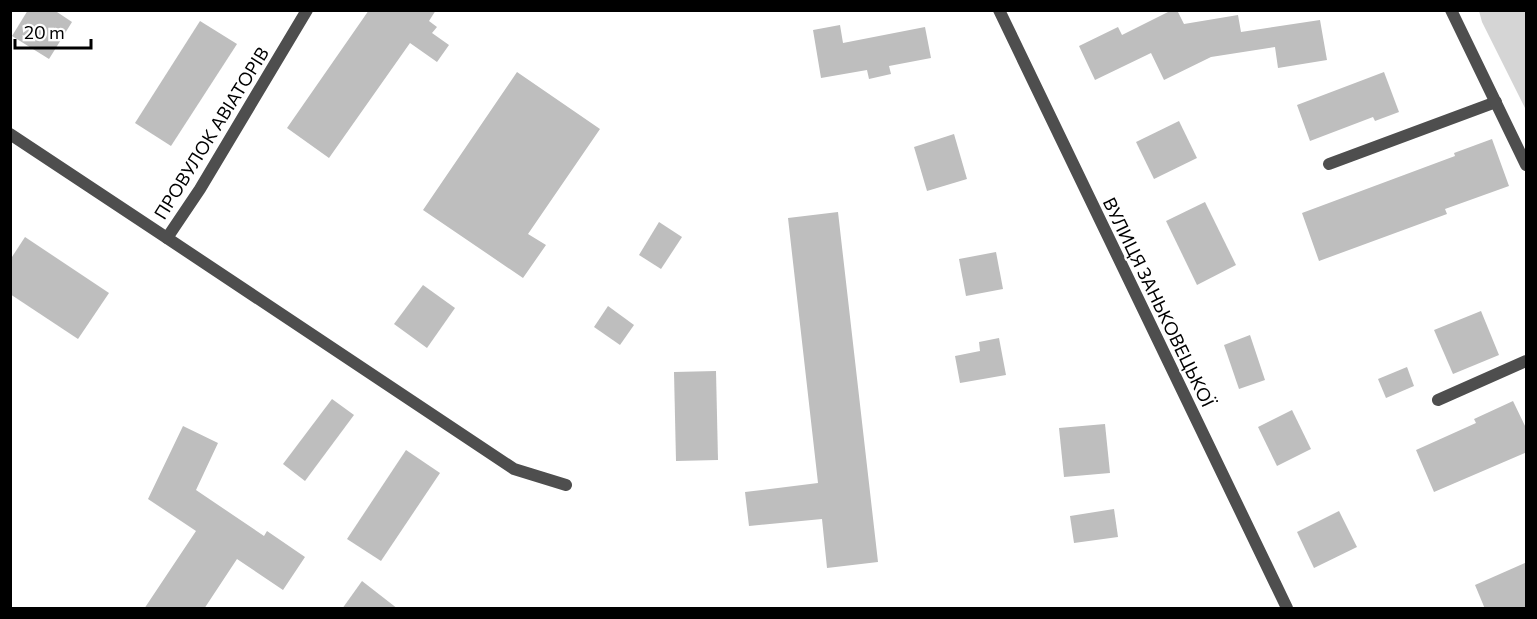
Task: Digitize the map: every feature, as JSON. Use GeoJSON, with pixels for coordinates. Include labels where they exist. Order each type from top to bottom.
{"type":"FeatureCollection","features":[{"type":"Feature","properties":{"kind":"street","name":"ПРОВУЛОК АВІАТОРІВ"},"geometry":{"type":"LineString","coordinates":[[10,135],[167,238],[200,189],[307,10]]}},
{"type":"Feature","properties":{"kind":"street","name":"ВУЛИЦЯ ЗАНЬКОВЕЦЬКОЇ"},"geometry":{"type":"LineString","coordinates":[[999,10],[1287,609]]}},
{"type":"Feature","properties":{"kind":"street"},"geometry":{"type":"LineString","coordinates":[[1450,10],[1527,165]]}},
{"type":"Feature","properties":{"kind":"street"},"geometry":{"type":"LineString","coordinates":[[1329,164],[1496,102]]}},
{"type":"Feature","properties":{"kind":"street"},"geometry":{"type":"LineString","coordinates":[[167,238],[514,469],[566,485]]}},
{"type":"Feature","properties":{"kind":"street"},"geometry":{"type":"LineString","coordinates":[[1438,400],[1527,361]]}},
{"type":"Feature","properties":{"kind":"shaded area"},"geometry":{"type":"Polygon","coordinates":[[[1479,11],[1526,11],[1526,110],[1482,22],[1479,11]]]}},
{"type":"Feature","properties":{"kind":"building"},"geometry":{"type":"Polygon","coordinates":[[[28,10],[54,10],[72,22],[49,59],[12,36],[28,10]]]}},
{"type":"Feature","properties":{"kind":"building"},"geometry":{"type":"Polygon","coordinates":[[[369,10],[436,10],[429,21],[437,27],[432,33],[449,45],[437,62],[410,43],[329,158],[287,128],[369,10]]]}},
{"type":"Feature","properties":{"kind":"building"},"geometry":{"type":"Polygon","coordinates":[[[1172,10],[1177,10],[1184,24],[1238,15],[1241,32],[1320,20],[1327,60],[1278,68],[1275,47],[1211,57],[1164,80],[1151,53],[1095,80],[1079,46],[1118,27],[1122,35],[1172,10]]]}},
{"type":"Feature","properties":{"kind":"building"},"geometry":{"type":"Polygon","coordinates":[[[200,21],[237,44],[171,146],[135,123],[200,21]]]}},
{"type":"Feature","properties":{"kind":"building"},"geometry":{"type":"Polygon","coordinates":[[[840,25],[843,43],[925,27],[931,58],[889,66],[891,74],[869,79],[867,70],[821,78],[813,30],[840,25]]]}},
{"type":"Feature","properties":{"kind":"building"},"geometry":{"type":"Polygon","coordinates":[[[517,72],[600,129],[528,234],[546,245],[523,278],[423,210],[517,72]]]}},
{"type":"Feature","properties":{"kind":"building"},"geometry":{"type":"Polygon","coordinates":[[[1384,72],[1399,112],[1375,121],[1373,117],[1310,141],[1297,105],[1384,72]]]}},
{"type":"Feature","properties":{"kind":"building"},"geometry":{"type":"Polygon","coordinates":[[[1179,121],[1197,158],[1154,179],[1136,142],[1179,121]]]}},
{"type":"Feature","properties":{"kind":"building"},"geometry":{"type":"Polygon","coordinates":[[[954,134],[967,179],[927,191],[914,147],[954,134]]]}},
{"type":"Feature","properties":{"kind":"building"},"geometry":{"type":"Polygon","coordinates":[[[1492,139],[1509,186],[1445,209],[1447,214],[1319,261],[1302,213],[1455,156],[1454,153],[1492,139]]]}},
{"type":"Feature","properties":{"kind":"building"},"geometry":{"type":"Polygon","coordinates":[[[1205,202],[1236,265],[1197,285],[1166,221],[1205,202]]]}},
{"type":"Feature","properties":{"kind":"building"},"geometry":{"type":"Polygon","coordinates":[[[838,212],[878,562],[827,568],[822,519],[749,526],[745,492],[818,483],[788,218],[838,212]]]}},
{"type":"Feature","properties":{"kind":"building"},"geometry":{"type":"Polygon","coordinates":[[[659,222],[682,237],[661,269],[639,255],[659,222]]]}},
{"type":"Feature","properties":{"kind":"building"},"geometry":{"type":"Polygon","coordinates":[[[25,237],[109,293],[78,339],[10,294],[10,260],[25,237]]]}},
{"type":"Feature","properties":{"kind":"building"},"geometry":{"type":"Polygon","coordinates":[[[996,252],[1003,289],[966,296],[959,259],[996,252]]]}},
{"type":"Feature","properties":{"kind":"building"},"geometry":{"type":"Polygon","coordinates":[[[423,285],[455,308],[427,348],[394,324],[423,285]]]}},
{"type":"Feature","properties":{"kind":"building"},"geometry":{"type":"Polygon","coordinates":[[[608,306],[634,325],[620,345],[594,327],[608,306]]]}},
{"type":"Feature","properties":{"kind":"building"},"geometry":{"type":"Polygon","coordinates":[[[1481,311],[1499,355],[1453,374],[1434,330],[1481,311]]]}},
{"type":"Feature","properties":{"kind":"building"},"geometry":{"type":"Polygon","coordinates":[[[1250,335],[1265,380],[1239,389],[1224,345],[1250,335]]]}},
{"type":"Feature","properties":{"kind":"building"},"geometry":{"type":"Polygon","coordinates":[[[999,338],[1006,375],[960,383],[955,356],[980,351],[979,342],[999,338]]]}},
{"type":"Feature","properties":{"kind":"building"},"geometry":{"type":"Polygon","coordinates":[[[1407,367],[1414,386],[1386,398],[1378,379],[1407,367]]]}},
{"type":"Feature","properties":{"kind":"building"},"geometry":{"type":"Polygon","coordinates":[[[716,371],[718,460],[676,461],[674,372],[716,371]]]}},
{"type":"Feature","properties":{"kind":"building"},"geometry":{"type":"Polygon","coordinates":[[[332,399],[354,415],[305,481],[283,464],[332,399]]]}},
{"type":"Feature","properties":{"kind":"building"},"geometry":{"type":"Polygon","coordinates":[[[1513,401],[1527,430],[1527,452],[1434,492],[1416,450],[1476,423],[1474,419],[1513,401]]]}},
{"type":"Feature","properties":{"kind":"building"},"geometry":{"type":"Polygon","coordinates":[[[1292,410],[1311,449],[1277,466],[1258,427],[1292,410]]]}},
{"type":"Feature","properties":{"kind":"building"},"geometry":{"type":"Polygon","coordinates":[[[1105,424],[1110,473],[1064,477],[1059,428],[1105,424]]]}},
{"type":"Feature","properties":{"kind":"building"},"geometry":{"type":"Polygon","coordinates":[[[183,426],[218,443],[196,490],[264,536],[267,531],[305,557],[283,590],[237,559],[204,609],[144,609],[196,531],[148,499],[183,426]]]}},
{"type":"Feature","properties":{"kind":"building"},"geometry":{"type":"Polygon","coordinates":[[[406,450],[440,473],[381,561],[347,539],[406,450]]]}},
{"type":"Feature","properties":{"kind":"building"},"geometry":{"type":"Polygon","coordinates":[[[1114,509],[1118,537],[1074,543],[1070,516],[1114,509]]]}},
{"type":"Feature","properties":{"kind":"building"},"geometry":{"type":"Polygon","coordinates":[[[1339,511],[1357,547],[1314,568],[1297,532],[1339,511]]]}},
{"type":"Feature","properties":{"kind":"building"},"geometry":{"type":"Polygon","coordinates":[[[1527,562],[1527,609],[1485,609],[1475,585],[1527,562]]]}},
{"type":"Feature","properties":{"kind":"building"},"geometry":{"type":"Polygon","coordinates":[[[362,581],[398,609],[342,609],[362,581]]]}}]}
